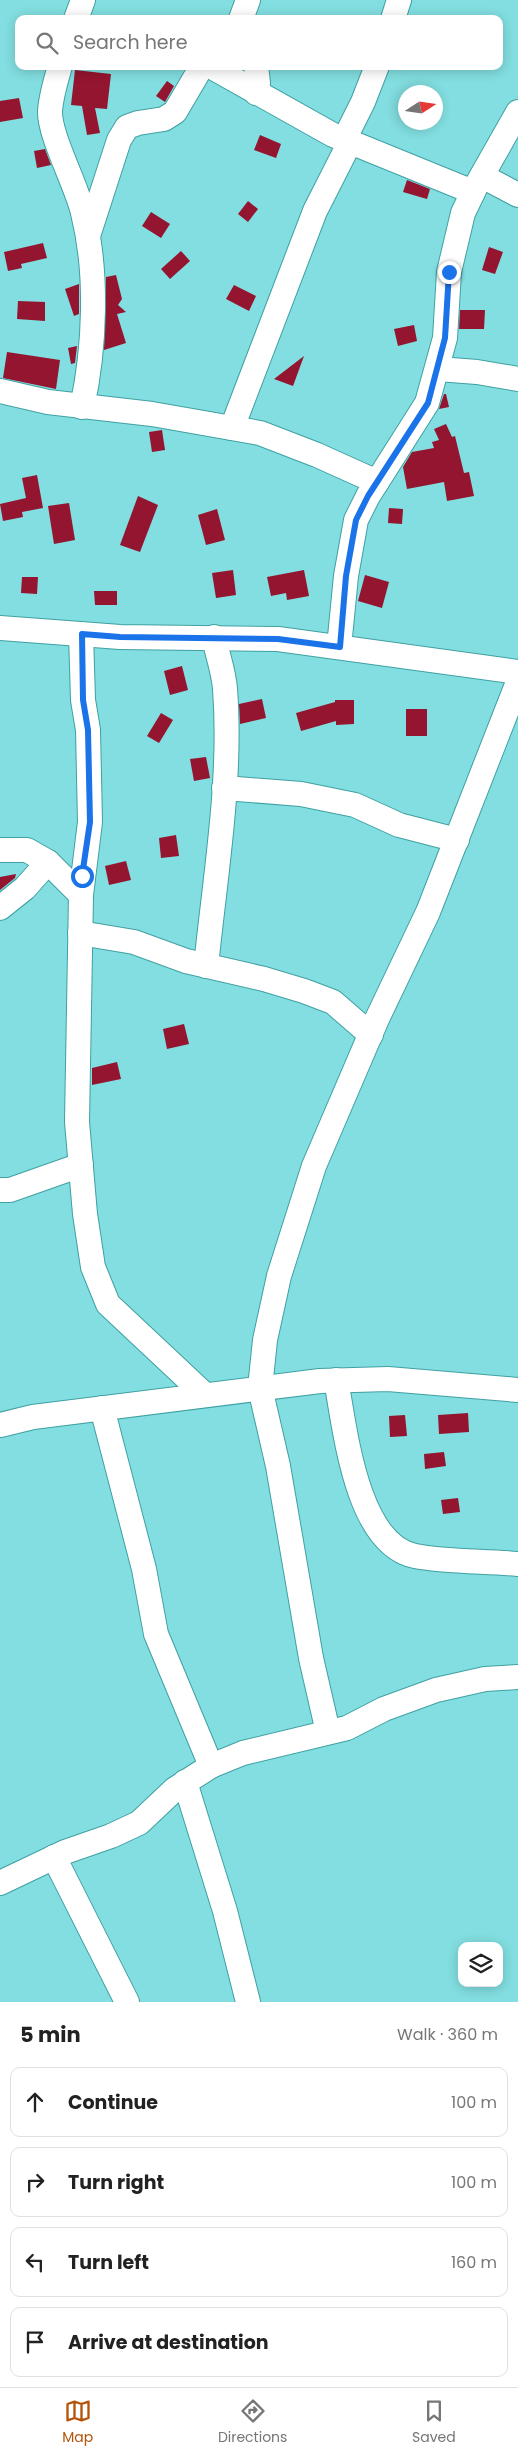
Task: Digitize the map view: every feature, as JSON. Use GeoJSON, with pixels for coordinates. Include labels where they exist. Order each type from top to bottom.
{"type":"FeatureCollection","features":[{"type":"Feature","properties":{"kind":"street"},"geometry":{"type":"LineString","coordinates":[[242,15],[248,0]]}},
{"type":"Feature","properties":{"kind":"street"},"geometry":{"type":"LineString","coordinates":[[394,15],[399,0]]}},
{"type":"Feature","properties":{"kind":"street"},"geometry":{"type":"LineString","coordinates":[[59,70],[50,113],[58,144],[72,177],[84,214],[93,293],[87,384],[82,407]]}},
{"type":"Feature","properties":{"kind":"street"},"geometry":{"type":"LineString","coordinates":[[87,239],[119,140],[127,127],[138,123],[164,119],[175,112],[200,70]]}},
{"type":"Feature","properties":{"kind":"street"},"geometry":{"type":"LineString","coordinates":[[217,70],[287,112],[347,141],[477,184],[518,195]]}},
{"type":"Feature","properties":{"kind":"street"},"geometry":{"type":"LineString","coordinates":[[256,70],[258,83],[256,93]]}},
{"type":"Feature","properties":{"kind":"street"},"geometry":{"type":"LineString","coordinates":[[232,428],[315,211],[364,102],[376,70]]}},
{"type":"Feature","properties":{"kind":"street"},"geometry":{"type":"LineString","coordinates":[[340,647],[346,576],[356,520],[377,482],[428,403],[445,338],[449,272],[455,240],[463,214],[477,184],[518,112]]}},
{"type":"Feature","properties":{"kind":"street"},"geometry":{"type":"LineString","coordinates":[[438,369],[477,372],[518,379]]}},
{"type":"Feature","properties":{"kind":"street"},"geometry":{"type":"LineString","coordinates":[[0,391],[82,407],[152,414],[260,433],[317,455],[377,482]]}},
{"type":"Feature","properties":{"kind":"street"},"geometry":{"type":"LineString","coordinates":[[0,628],[120,637],[278,639],[518,672]]}},
{"type":"Feature","properties":{"kind":"street"},"geometry":{"type":"LineString","coordinates":[[82,634],[83,700],[88,730],[90,822],[81,895],[77,1122],[85,1214],[93,1267],[108,1304],[205,1395]]}},
{"type":"Feature","properties":{"kind":"street"},"geometry":{"type":"LineString","coordinates":[[206,966],[224,788],[225,688],[214,637]]}},
{"type":"Feature","properties":{"kind":"street"},"geometry":{"type":"LineString","coordinates":[[328,1732],[311,1658],[278,1466],[260,1388],[265,1340],[279,1276],[314,1166],[370,1035],[428,912],[518,682]]}},
{"type":"Feature","properties":{"kind":"street"},"geometry":{"type":"LineString","coordinates":[[224,788],[300,794],[355,805],[399,825],[457,840]]}},
{"type":"Feature","properties":{"kind":"street"},"geometry":{"type":"LineString","coordinates":[[0,850],[26,850],[48,862],[81,895]]}},
{"type":"Feature","properties":{"kind":"street"},"geometry":{"type":"LineString","coordinates":[[0,908],[25,888],[48,862]]}},
{"type":"Feature","properties":{"kind":"street"},"geometry":{"type":"LineString","coordinates":[[80,933],[134,942],[206,966],[264,979],[333,1002],[370,1035]]}},
{"type":"Feature","properties":{"kind":"street"},"geometry":{"type":"LineString","coordinates":[[0,1190],[10,1190],[81,1165]]}},
{"type":"Feature","properties":{"kind":"street"},"geometry":{"type":"LineString","coordinates":[[0,1425],[32,1416],[336,1380],[388,1379],[518,1390]]}},
{"type":"Feature","properties":{"kind":"street"},"geometry":{"type":"LineString","coordinates":[[336,1380],[359,1489],[372,1519],[391,1545],[414,1556],[518,1564]]}},
{"type":"Feature","properties":{"kind":"street"},"geometry":{"type":"LineString","coordinates":[[102,1408],[144,1569],[156,1634],[212,1766]]}},
{"type":"Feature","properties":{"kind":"street"},"geometry":{"type":"LineString","coordinates":[[0,1883],[54,1856],[111,1836],[139,1823],[175,1788],[212,1766],[243,1754],[347,1728],[384,1709],[436,1690],[485,1679],[518,1677]]}},
{"type":"Feature","properties":{"kind":"street"},"geometry":{"type":"LineString","coordinates":[[185,1782],[225,1911],[248,2002]]}},
{"type":"Feature","properties":{"kind":"street"},"geometry":{"type":"LineString","coordinates":[[54,1856],[127,2002]]}},
{"type":"Feature","properties":{"kind":"building"},"geometry":{"type":"Polygon","coordinates":[[[75,70],[111,74],[107,109],[95,108],[100,133],[87,135],[82,106],[71,105],[75,70]]]}},
{"type":"Feature","properties":{"kind":"building"},"geometry":{"type":"Polygon","coordinates":[[[167,81],[174,86],[165,102],[156,96],[167,81]]]}},
{"type":"Feature","properties":{"kind":"building"},"geometry":{"type":"Polygon","coordinates":[[[19,98],[23,118],[0,122],[0,101],[19,98]]]}},
{"type":"Feature","properties":{"kind":"building"},"geometry":{"type":"Polygon","coordinates":[[[260,135],[281,144],[276,158],[254,150],[260,135]]]}},
{"type":"Feature","properties":{"kind":"building"},"geometry":{"type":"Polygon","coordinates":[[[45,149],[51,165],[37,168],[34,151],[45,149]]]}},
{"type":"Feature","properties":{"kind":"building"},"geometry":{"type":"Polygon","coordinates":[[[407,180],[430,189],[427,199],[403,192],[407,180]]]}},
{"type":"Feature","properties":{"kind":"building"},"geometry":{"type":"Polygon","coordinates":[[[248,201],[258,209],[248,222],[238,214],[248,201]]]}},
{"type":"Feature","properties":{"kind":"building"},"geometry":{"type":"Polygon","coordinates":[[[151,212],[170,224],[161,238],[142,226],[151,212]]]}},
{"type":"Feature","properties":{"kind":"building"},"geometry":{"type":"Polygon","coordinates":[[[43,243],[47,258],[21,264],[22,268],[8,271],[4,252],[43,243]]]}},
{"type":"Feature","properties":{"kind":"building"},"geometry":{"type":"Polygon","coordinates":[[[489,247],[503,252],[495,274],[482,270],[489,247]]]}},
{"type":"Feature","properties":{"kind":"building"},"geometry":{"type":"Polygon","coordinates":[[[181,251],[190,261],[170,279],[161,269],[181,251]]]}},
{"type":"Feature","properties":{"kind":"building"},"geometry":{"type":"Polygon","coordinates":[[[116,275],[122,299],[118,305],[126,312],[117,314],[126,343],[104,350],[106,277],[116,275]]]}},
{"type":"Feature","properties":{"kind":"building"},"geometry":{"type":"Polygon","coordinates":[[[79,284],[79,314],[74,316],[65,289],[79,284]]]}},
{"type":"Feature","properties":{"kind":"building"},"geometry":{"type":"Polygon","coordinates":[[[234,285],[256,296],[249,311],[226,299],[234,285]]]}},
{"type":"Feature","properties":{"kind":"building"},"geometry":{"type":"Polygon","coordinates":[[[18,301],[45,302],[45,321],[17,319],[18,301]]]}},
{"type":"Feature","properties":{"kind":"building"},"geometry":{"type":"Polygon","coordinates":[[[460,310],[485,310],[484,329],[459,329],[460,310]]]}},
{"type":"Feature","properties":{"kind":"building"},"geometry":{"type":"Polygon","coordinates":[[[414,325],[417,341],[398,346],[394,329],[414,325]]]}},
{"type":"Feature","properties":{"kind":"building"},"geometry":{"type":"Polygon","coordinates":[[[77,346],[75,363],[71,364],[68,348],[77,346]]]}},
{"type":"Feature","properties":{"kind":"building"},"geometry":{"type":"Polygon","coordinates":[[[7,352],[60,360],[56,389],[3,378],[7,352]]]}},
{"type":"Feature","properties":{"kind":"building"},"geometry":{"type":"Polygon","coordinates":[[[304,356],[293,386],[274,379],[304,356]]]}},
{"type":"Feature","properties":{"kind":"building"},"geometry":{"type":"Polygon","coordinates":[[[444,394],[446,394],[449,407],[439,409],[444,394]]]}},
{"type":"Feature","properties":{"kind":"building"},"geometry":{"type":"Polygon","coordinates":[[[446,424],[452,437],[455,436],[464,473],[469,472],[474,496],[447,501],[444,482],[407,489],[403,467],[412,452],[434,448],[432,442],[439,440],[434,429],[446,424]]]}},
{"type":"Feature","properties":{"kind":"building"},"geometry":{"type":"Polygon","coordinates":[[[162,430],[165,450],[152,452],[149,432],[162,430]]]}},
{"type":"Feature","properties":{"kind":"building"},"geometry":{"type":"Polygon","coordinates":[[[37,475],[43,508],[22,512],[23,517],[3,521],[0,504],[26,498],[22,478],[37,475]]]}},
{"type":"Feature","properties":{"kind":"building"},"geometry":{"type":"Polygon","coordinates":[[[138,496],[158,505],[140,552],[120,545],[138,496]]]}},
{"type":"Feature","properties":{"kind":"building"},"geometry":{"type":"Polygon","coordinates":[[[69,503],[75,540],[54,544],[48,506],[69,503]]]}},
{"type":"Feature","properties":{"kind":"building"},"geometry":{"type":"Polygon","coordinates":[[[389,508],[403,509],[402,524],[388,523],[389,508]]]}},
{"type":"Feature","properties":{"kind":"building"},"geometry":{"type":"Polygon","coordinates":[[[217,509],[225,540],[206,545],[198,515],[217,509]]]}},
{"type":"Feature","properties":{"kind":"building"},"geometry":{"type":"Polygon","coordinates":[[[233,570],[236,595],[216,598],[212,573],[233,570]]]}},
{"type":"Feature","properties":{"kind":"building"},"geometry":{"type":"Polygon","coordinates":[[[304,570],[309,596],[287,600],[286,593],[271,596],[267,577],[304,570]]]}},
{"type":"Feature","properties":{"kind":"building"},"geometry":{"type":"Polygon","coordinates":[[[365,575],[389,582],[382,608],[358,601],[365,575]]]}},
{"type":"Feature","properties":{"kind":"building"},"geometry":{"type":"Polygon","coordinates":[[[22,577],[38,577],[37,594],[21,593],[22,577]]]}},
{"type":"Feature","properties":{"kind":"building"},"geometry":{"type":"Polygon","coordinates":[[[94,591],[117,591],[117,605],[95,605],[94,591]]]}},
{"type":"Feature","properties":{"kind":"building"},"geometry":{"type":"Polygon","coordinates":[[[182,666],[188,690],[170,695],[164,671],[182,666]]]}},
{"type":"Feature","properties":{"kind":"building"},"geometry":{"type":"Polygon","coordinates":[[[262,699],[266,718],[240,724],[239,704],[262,699]]]}},
{"type":"Feature","properties":{"kind":"building"},"geometry":{"type":"Polygon","coordinates":[[[335,700],[354,700],[354,724],[336,725],[336,721],[301,731],[296,713],[335,702],[335,700]]]}},
{"type":"Feature","properties":{"kind":"building"},"geometry":{"type":"Polygon","coordinates":[[[406,709],[427,709],[427,736],[406,736],[406,709]]]}},
{"type":"Feature","properties":{"kind":"building"},"geometry":{"type":"Polygon","coordinates":[[[161,713],[173,720],[159,743],[147,736],[161,713]]]}},
{"type":"Feature","properties":{"kind":"building"},"geometry":{"type":"Polygon","coordinates":[[[206,757],[210,778],[194,781],[190,759],[206,757]]]}},
{"type":"Feature","properties":{"kind":"building"},"geometry":{"type":"Polygon","coordinates":[[[176,835],[179,856],[161,858],[159,838],[176,835]]]}},
{"type":"Feature","properties":{"kind":"building"},"geometry":{"type":"Polygon","coordinates":[[[126,861],[131,880],[109,885],[105,866],[126,861]]]}},
{"type":"Feature","properties":{"kind":"building"},"geometry":{"type":"Polygon","coordinates":[[[16,874],[15,878],[0,890],[0,877],[16,874]]]}},
{"type":"Feature","properties":{"kind":"building"},"geometry":{"type":"Polygon","coordinates":[[[184,1024],[189,1044],[167,1049],[163,1029],[184,1024]]]}},
{"type":"Feature","properties":{"kind":"building"},"geometry":{"type":"Polygon","coordinates":[[[117,1062],[121,1079],[92,1085],[92,1068],[117,1062]]]}},
{"type":"Feature","properties":{"kind":"building"},"geometry":{"type":"Polygon","coordinates":[[[468,1413],[469,1432],[439,1434],[438,1415],[468,1413]]]}},
{"type":"Feature","properties":{"kind":"building"},"geometry":{"type":"Polygon","coordinates":[[[405,1415],[407,1436],[390,1437],[389,1416],[405,1415]]]}},
{"type":"Feature","properties":{"kind":"building"},"geometry":{"type":"Polygon","coordinates":[[[444,1452],[446,1466],[425,1469],[424,1454],[444,1452]]]}},
{"type":"Feature","properties":{"kind":"building"},"geometry":{"type":"Polygon","coordinates":[[[458,1498],[460,1512],[443,1514],[441,1500],[458,1498]]]}},
{"type":"Feature","properties":{"kind":"route"},"geometry":{"type":"LineString","coordinates":[[82,876],[90,822],[90,766],[88,730],[83,700],[82,634],[120,637],[278,639],[340,647],[346,576],[356,520],[368,496],[428,403],[445,338],[449,272]]}}]}
